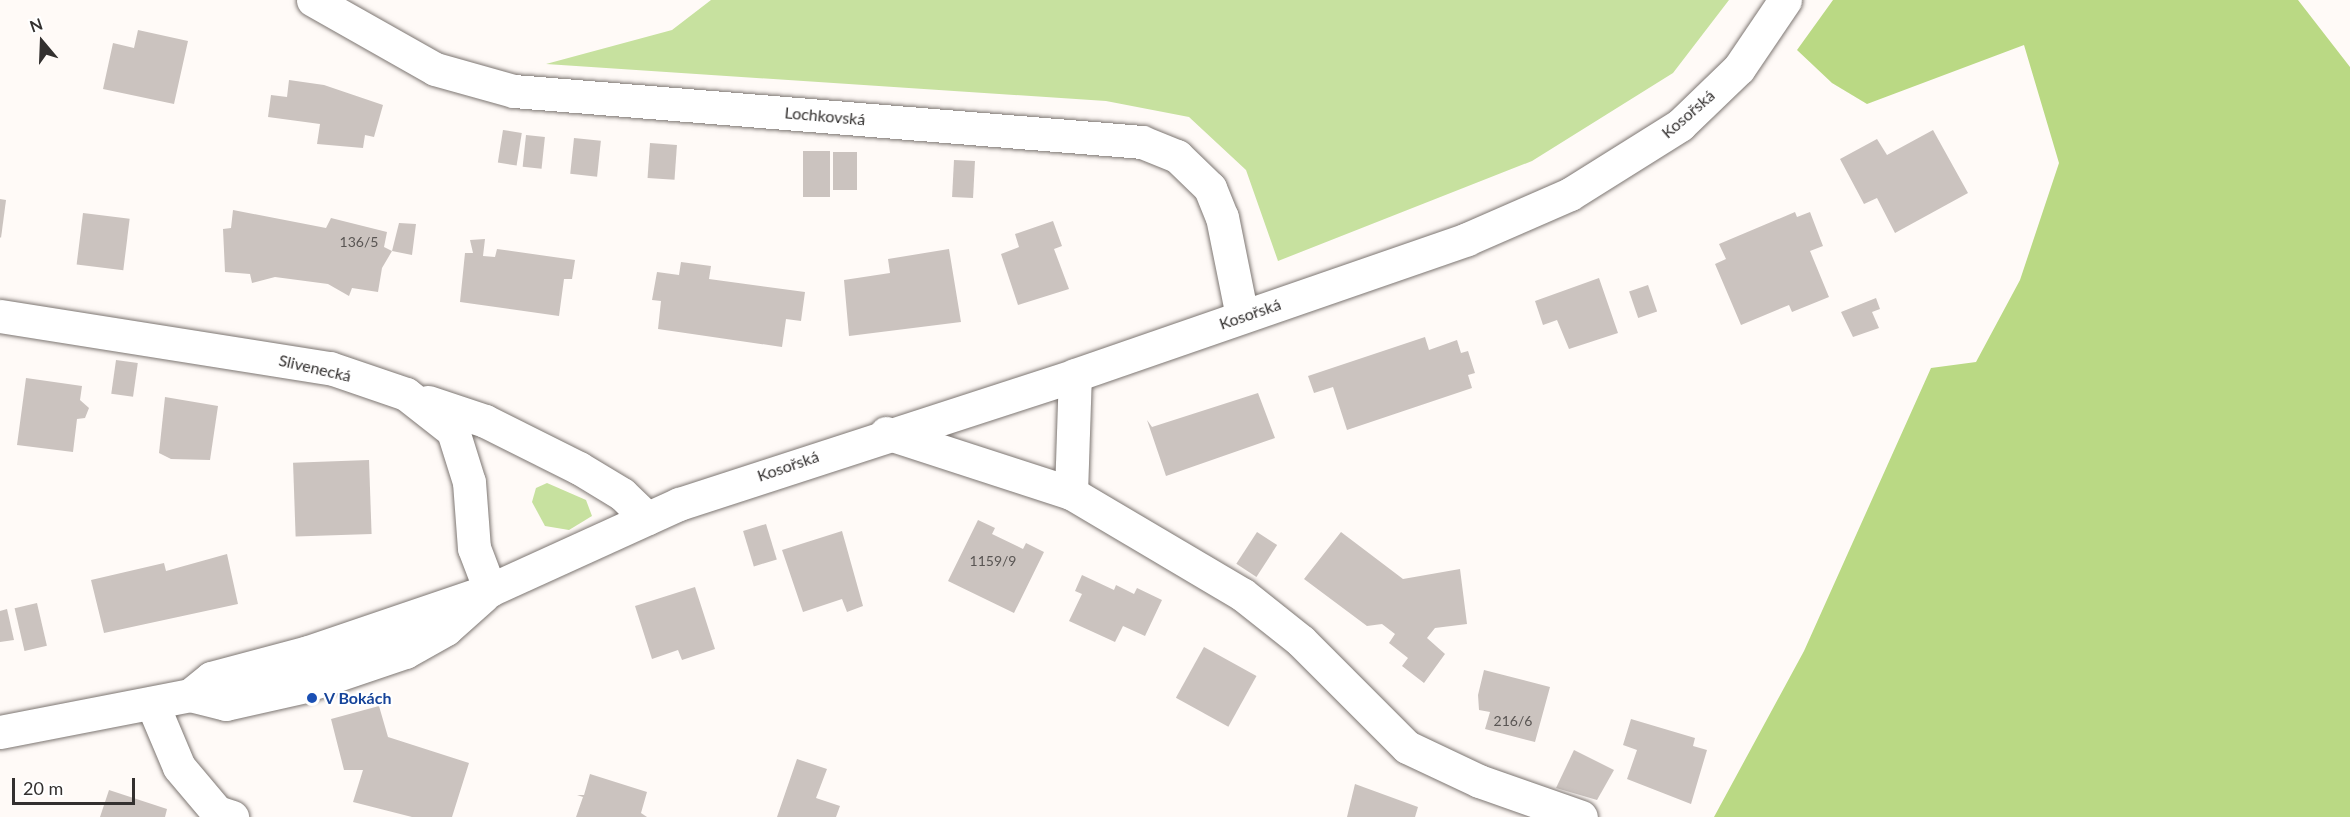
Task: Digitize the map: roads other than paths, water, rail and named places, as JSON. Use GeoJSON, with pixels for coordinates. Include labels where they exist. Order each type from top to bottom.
{"type":"FeatureCollection","features":[{"type":"Feature","properties":{"kind":"street","name":"Lochkovská"},"geometry":{"type":"LineString","coordinates":[[313,0],[435,69],[514,91],[1142,142],[1177,156],[1210,188],[1222,217],[1242,316]]}},
{"type":"Feature","properties":{"kind":"street","name":"Kosořská"},"geometry":{"type":"LineString","coordinates":[[490,590],[647,518],[886,433],[1075,375],[1467,239],[1580,188],[1680,125],[1739,68],[1785,0]]}},
{"type":"Feature","properties":{"kind":"street","name":"Slivenecká"},"geometry":{"type":"LineString","coordinates":[[0,316],[330,368],[406,394],[453,431],[470,482],[474,548],[490,590]]}},
{"type":"Feature","properties":{"kind":"street"},"geometry":{"type":"LineString","coordinates":[[1071,492],[1075,375]]}},
{"type":"Feature","properties":{"kind":"street"},"geometry":{"type":"LineString","coordinates":[[406,394],[485,421],[579,468],[622,494],[647,518]]}},
{"type":"Feature","properties":{"kind":"street"},"geometry":{"type":"LineString","coordinates":[[886,433],[1071,492],[1242,594],[1301,641],[1407,747],[1479,781],[1581,817]]}},
{"type":"Feature","properties":{"kind":"street"},"geometry":{"type":"LineString","coordinates":[[0,732],[190,695],[211,678],[308,652],[490,590]]}},
{"type":"Feature","properties":{"kind":"street"},"geometry":{"type":"LineString","coordinates":[[152,703],[179,766],[217,812],[232,817]]}},
{"type":"Feature","properties":{"kind":"place","name":"V Bokách"},"geometry":{"type":"Point","coordinates":[312,698]}}]}
